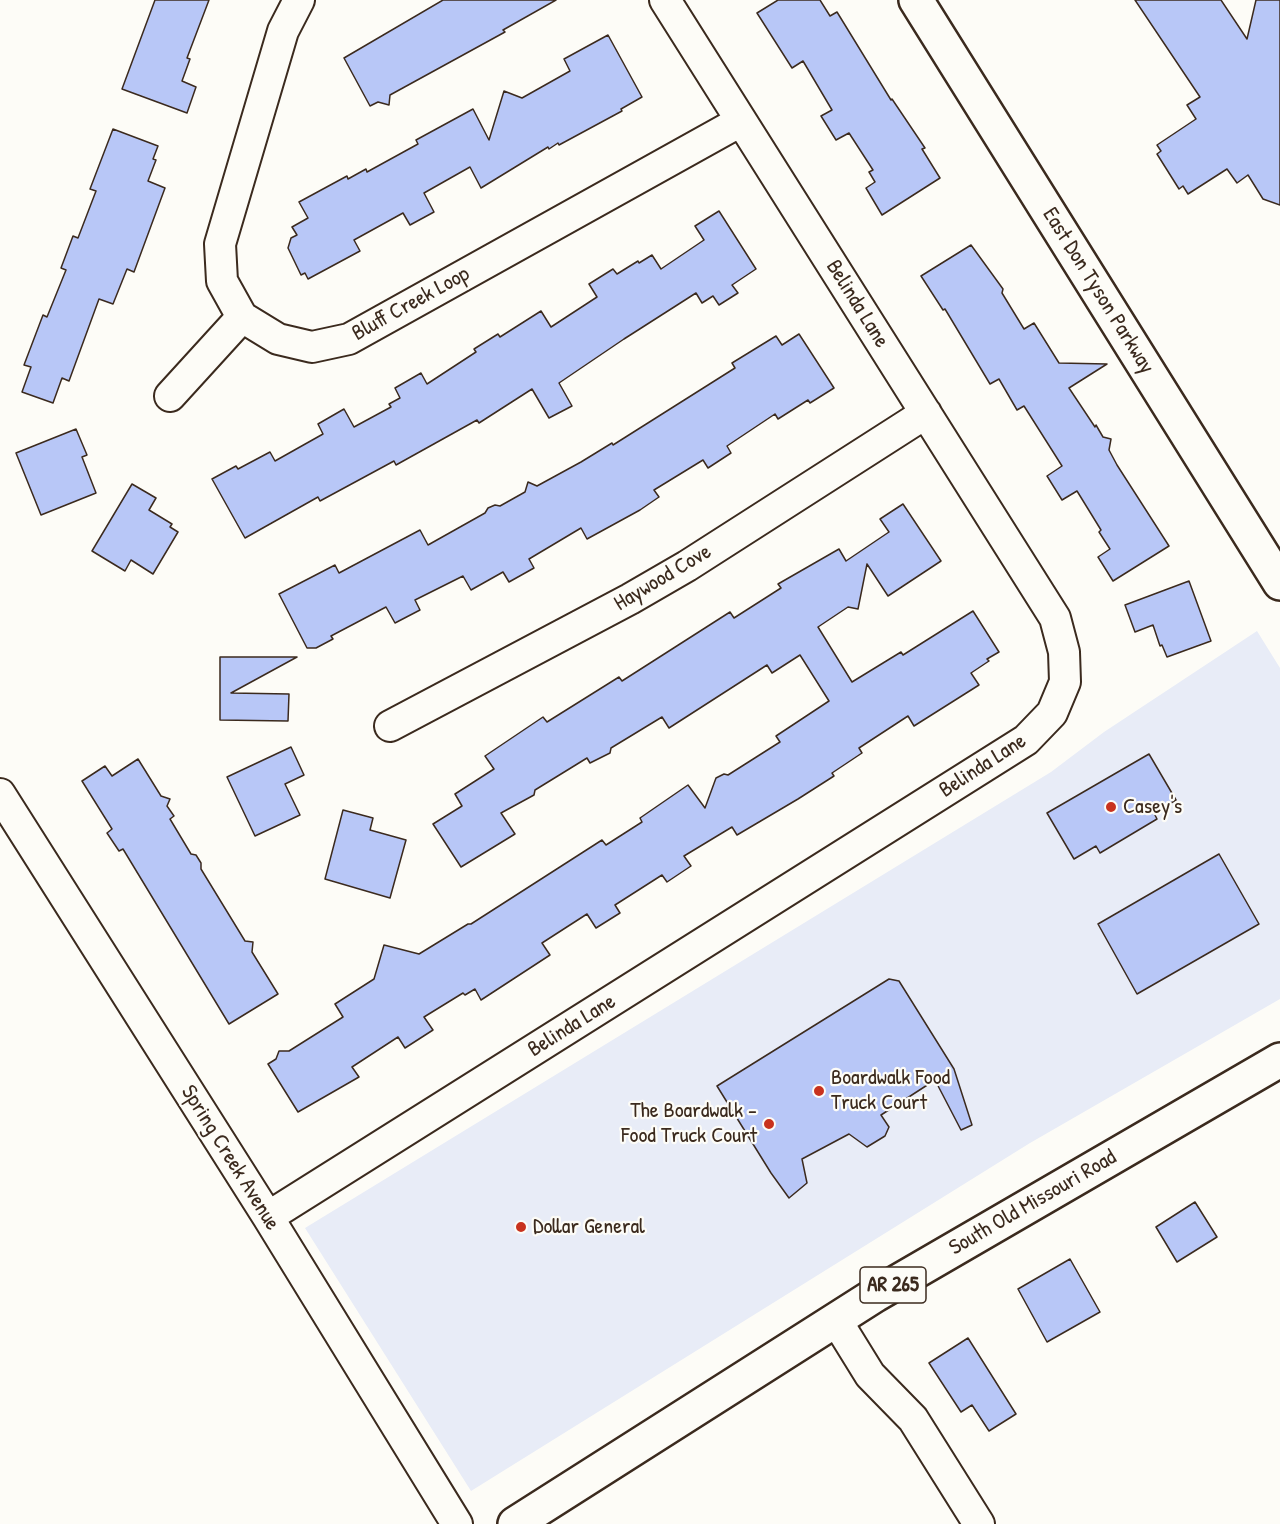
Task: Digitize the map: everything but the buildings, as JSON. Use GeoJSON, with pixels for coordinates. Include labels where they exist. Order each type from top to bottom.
{"type":"FeatureCollection","features":[{"type":"Feature","properties":{"kind":"main road","name":"East Don Tyson Parkway"},"geometry":{"type":"LineString","coordinates":[[916,0],[1280,583]]}},
{"type":"Feature","properties":{"kind":"main road","name":"South Old Missouri Road"},"geometry":{"type":"LineString","coordinates":[[515,1524],[884,1290],[1280,1060]]}},
{"type":"Feature","properties":{"kind":"street","name":"Bluff Creek Loop"},"geometry":{"type":"LineString","coordinates":[[299,0],[283,31],[220,244],[222,281],[242,317],[278,339],[312,347],[349,339],[741,121]]}},
{"type":"Feature","properties":{"kind":"street","name":"Belinda Lane"},"geometry":{"type":"LineString","coordinates":[[268,1217],[1026,740],[1052,713],[1065,682],[1064,652],[1055,618],[665,0]]}},
{"type":"Feature","properties":{"kind":"street"},"geometry":{"type":"LineString","coordinates":[[170,396],[242,317]]}},
{"type":"Feature","properties":{"kind":"street","name":"Haywood Cove"},"geometry":{"type":"LineString","coordinates":[[390,726],[630,599],[926,413]]}},
{"type":"Feature","properties":{"kind":"street","name":"Spring Creek Avenue"},"geometry":{"type":"LineString","coordinates":[[0,794],[268,1217],[457,1524]]}},
{"type":"Feature","properties":{"kind":"street"},"geometry":{"type":"LineString","coordinates":[[836,1320],[870,1375],[913,1419],[980,1524]]}},
{"type":"Feature","properties":{"kind":"shaded area"},"geometry":{"type":"Polygon","coordinates":[[[1257,631],[1280,668],[1280,999],[1030,1143],[471,1491],[305,1228],[1051,772],[1104,732],[1257,631]]]}},
{"type":"Feature","properties":{"kind":"place","name":"Casey's"},"geometry":{"type":"Point","coordinates":[1111,807]}},
{"type":"Feature","properties":{"kind":"place","name":"Boardwalk Food Truck Court"},"geometry":{"type":"Point","coordinates":[819,1091]}},
{"type":"Feature","properties":{"kind":"place","name":"The Boardwalk - Food Truck Court"},"geometry":{"type":"Point","coordinates":[769,1124]}},
{"type":"Feature","properties":{"kind":"place","name":"Dollar General"},"geometry":{"type":"Point","coordinates":[521,1227]}}]}
